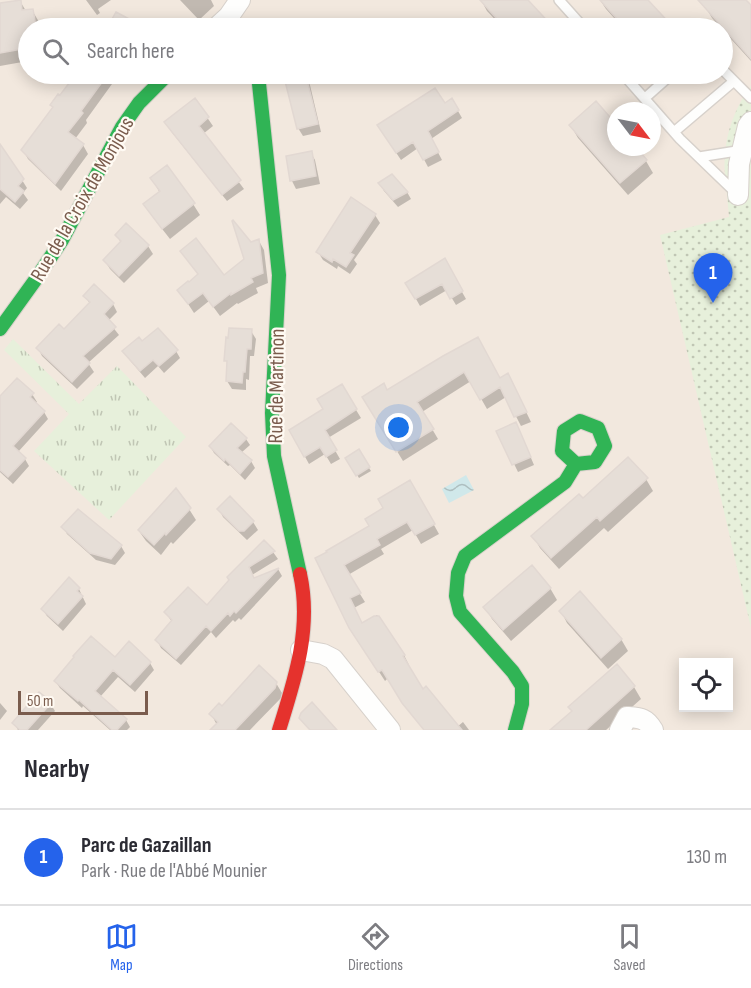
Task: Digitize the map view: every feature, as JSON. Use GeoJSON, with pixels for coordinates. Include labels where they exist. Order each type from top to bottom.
{"type":"FeatureCollection","features":[{"type":"Feature","properties":{"kind":"street","name":"Rue de la Croix de Monjous"},"geometry":{"type":"LineString","coordinates":[[0,329],[31,288],[70,228],[116,136],[131,112],[157,84]]}},
{"type":"Feature","properties":{"kind":"street","name":"Rue de Martinon"},"geometry":{"type":"LineString","coordinates":[[259,84],[279,275],[272,434],[274,456],[302,584],[304,616],[301,650],[295,679],[279,730]]}},
{"type":"Feature","properties":{"kind":"street"},"geometry":{"type":"LineString","coordinates":[[738,195],[739,164],[751,122]]}},
{"type":"Feature","properties":{"kind":"street"},"geometry":{"type":"LineString","coordinates":[[515,730],[522,704],[522,686],[513,672],[460,612],[456,596],[458,573],[465,556],[565,482],[576,464]]}},
{"type":"Feature","properties":{"kind":"street"},"geometry":{"type":"LineString","coordinates":[[301,650],[322,654],[333,659],[390,730]]}},
{"type":"Feature","properties":{"kind":"street"},"geometry":{"type":"LineString","coordinates":[[620,730],[627,717],[639,717],[648,722],[653,730]]}},
{"type":"Feature","properties":{"kind":"lane"},"geometry":{"type":"LineString","coordinates":[[559,0],[575,18]]}},
{"type":"Feature","properties":{"kind":"lane"},"geometry":{"type":"LineString","coordinates":[[734,81],[751,98]]}},
{"type":"Feature","properties":{"kind":"lane"},"geometry":{"type":"LineString","coordinates":[[632,84],[675,132],[738,195]]}},
{"type":"Feature","properties":{"kind":"lane"},"geometry":{"type":"LineString","coordinates":[[645,98],[661,84]]}},
{"type":"Feature","properties":{"kind":"lane"},"geometry":{"type":"LineString","coordinates":[[675,132],[731,84]]}},
{"type":"Feature","properties":{"kind":"lane"},"geometry":{"type":"LineString","coordinates":[[699,157],[743,150]]}},
{"type":"Feature","properties":{"kind":"shaded area"},"geometry":{"type":"Polygon","coordinates":[[[0,0],[751,0],[751,730],[0,730],[0,0]]]}},
{"type":"Feature","properties":{"kind":"green space"},"geometry":{"type":"Polygon","coordinates":[[[751,86],[751,628],[660,235],[729,217],[725,170],[727,137],[741,102],[751,86]]]}},
{"type":"Feature","properties":{"kind":"green space"},"geometry":{"type":"Polygon","coordinates":[[[13,339],[79,404],[117,366],[186,437],[109,520],[34,451],[69,414],[4,350],[13,339]]]}},
{"type":"Feature","properties":{"kind":"water"},"geometry":{"type":"Polygon","coordinates":[[[466,475],[474,490],[449,503],[442,489],[466,475]]]}},
{"type":"Feature","properties":{"kind":"building"},"geometry":{"type":"Polygon","coordinates":[[[21,0],[22,10],[33,9],[34,18],[18,18],[18,50],[0,53],[0,3],[21,0]]]}},
{"type":"Feature","properties":{"kind":"building"},"geometry":{"type":"Polygon","coordinates":[[[480,0],[528,0],[545,18],[496,18],[480,0]]]}},
{"type":"Feature","properties":{"kind":"building"},"geometry":{"type":"Polygon","coordinates":[[[600,0],[648,0],[665,18],[616,18],[600,0]]]}},
{"type":"Feature","properties":{"kind":"building"},"geometry":{"type":"Polygon","coordinates":[[[698,0],[746,0],[751,5],[751,59],[733,39],[733,18],[714,18],[698,0]]]}},
{"type":"Feature","properties":{"kind":"building"},"geometry":{"type":"Polygon","coordinates":[[[116,12],[127,18],[113,18],[116,12]]]}},
{"type":"Feature","properties":{"kind":"building"},"geometry":{"type":"Polygon","coordinates":[[[68,84],[101,84],[68,132],[84,144],[55,184],[21,150],[53,107],[50,105],[58,94],[60,95],[68,84]]]}},
{"type":"Feature","properties":{"kind":"building"},"geometry":{"type":"Polygon","coordinates":[[[286,84],[308,84],[318,124],[297,129],[286,84]]]}},
{"type":"Feature","properties":{"kind":"building"},"geometry":{"type":"Polygon","coordinates":[[[435,88],[445,103],[452,98],[459,110],[428,131],[439,152],[423,160],[413,142],[396,153],[377,125],[435,88]]]}},
{"type":"Feature","properties":{"kind":"building"},"geometry":{"type":"Polygon","coordinates":[[[195,98],[209,117],[199,126],[241,180],[222,195],[164,122],[195,98]]]}},
{"type":"Feature","properties":{"kind":"building"},"geometry":{"type":"Polygon","coordinates":[[[596,101],[607,114],[607,156],[644,156],[647,160],[620,183],[569,125],[596,101]]]}},
{"type":"Feature","properties":{"kind":"building"},"geometry":{"type":"Polygon","coordinates":[[[0,144],[24,179],[18,186],[24,191],[15,202],[0,189],[0,144]]]}},
{"type":"Feature","properties":{"kind":"building"},"geometry":{"type":"Polygon","coordinates":[[[312,151],[316,176],[290,181],[286,156],[312,151]]]}},
{"type":"Feature","properties":{"kind":"building"},"geometry":{"type":"Polygon","coordinates":[[[167,165],[195,203],[162,229],[143,204],[160,191],[150,178],[167,165]]]}},
{"type":"Feature","properties":{"kind":"building"},"geometry":{"type":"Polygon","coordinates":[[[392,174],[408,192],[393,200],[378,183],[392,174]]]}},
{"type":"Feature","properties":{"kind":"building"},"geometry":{"type":"Polygon","coordinates":[[[351,197],[376,214],[350,253],[354,255],[346,267],[316,252],[351,197]]]}},
{"type":"Feature","properties":{"kind":"building"},"geometry":{"type":"Polygon","coordinates":[[[233,220],[251,242],[259,239],[263,273],[251,278],[253,282],[231,295],[231,293],[213,307],[203,293],[188,304],[177,290],[198,274],[180,251],[196,238],[224,275],[244,259],[233,220]]]}},
{"type":"Feature","properties":{"kind":"building"},"geometry":{"type":"Polygon","coordinates":[[[126,223],[149,245],[119,276],[103,260],[121,241],[115,235],[126,223]]]}},
{"type":"Feature","properties":{"kind":"building"},"geometry":{"type":"Polygon","coordinates":[[[445,258],[463,291],[450,299],[442,284],[415,299],[405,283],[445,258]]]}},
{"type":"Feature","properties":{"kind":"building"},"geometry":{"type":"Polygon","coordinates":[[[94,284],[114,303],[104,314],[116,327],[83,356],[90,363],[72,382],[36,348],[59,324],[64,329],[90,302],[83,296],[94,284]]]}},
{"type":"Feature","properties":{"kind":"building"},"geometry":{"type":"Polygon","coordinates":[[[158,328],[178,350],[159,366],[153,360],[140,371],[122,351],[139,337],[142,341],[158,328]]]}},
{"type":"Feature","properties":{"kind":"building"},"geometry":{"type":"Polygon","coordinates":[[[229,328],[252,329],[251,349],[247,349],[242,383],[226,381],[227,361],[224,361],[229,328]]]}},
{"type":"Feature","properties":{"kind":"building"},"geometry":{"type":"Polygon","coordinates":[[[478,337],[500,378],[508,373],[527,412],[514,417],[500,387],[480,400],[464,372],[417,402],[434,429],[396,452],[362,397],[384,383],[387,390],[478,337]]]}},
{"type":"Feature","properties":{"kind":"building"},"geometry":{"type":"Polygon","coordinates":[[[17,378],[34,393],[30,397],[45,411],[13,446],[26,458],[8,477],[0,470],[0,396],[17,378]]]}},
{"type":"Feature","properties":{"kind":"building"},"geometry":{"type":"Polygon","coordinates":[[[342,384],[357,409],[325,430],[337,450],[326,457],[320,447],[304,457],[289,430],[323,409],[317,399],[342,384]]]}},
{"type":"Feature","properties":{"kind":"building"},"geometry":{"type":"Polygon","coordinates":[[[516,422],[531,457],[512,465],[496,431],[516,422]]]}},
{"type":"Feature","properties":{"kind":"building"},"geometry":{"type":"Polygon","coordinates":[[[231,423],[247,438],[237,448],[252,460],[240,474],[209,446],[231,423]]]}},
{"type":"Feature","properties":{"kind":"building"},"geometry":{"type":"Polygon","coordinates":[[[359,449],[370,467],[356,476],[345,458],[359,449]]]}},
{"type":"Feature","properties":{"kind":"building"},"geometry":{"type":"Polygon","coordinates":[[[628,457],[648,478],[600,521],[597,517],[551,558],[531,536],[579,494],[583,498],[628,457]]]}},
{"type":"Feature","properties":{"kind":"building"},"geometry":{"type":"Polygon","coordinates":[[[410,480],[435,524],[415,535],[407,522],[377,539],[380,545],[344,565],[361,593],[350,598],[362,623],[374,616],[379,616],[405,655],[403,656],[423,689],[426,686],[462,730],[424,730],[402,703],[382,670],[378,672],[349,628],[315,558],[369,526],[365,519],[383,508],[378,499],[410,480]]]}},
{"type":"Feature","properties":{"kind":"building"},"geometry":{"type":"Polygon","coordinates":[[[176,488],[191,508],[154,545],[138,530],[176,488]]]}},
{"type":"Feature","properties":{"kind":"building"},"geometry":{"type":"Polygon","coordinates":[[[230,496],[254,521],[244,531],[239,531],[217,509],[230,496]]]}},
{"type":"Feature","properties":{"kind":"building"},"geometry":{"type":"Polygon","coordinates":[[[78,509],[122,545],[111,559],[90,553],[61,527],[78,509]]]}},
{"type":"Feature","properties":{"kind":"building"},"geometry":{"type":"Polygon","coordinates":[[[264,540],[275,551],[249,567],[254,578],[279,568],[236,613],[234,611],[230,616],[228,613],[211,631],[206,626],[176,659],[155,640],[172,620],[164,612],[188,587],[207,605],[229,580],[227,577],[264,540]]]}},
{"type":"Feature","properties":{"kind":"building"},"geometry":{"type":"Polygon","coordinates":[[[532,565],[551,588],[503,630],[483,607],[532,565]]]}},
{"type":"Feature","properties":{"kind":"building"},"geometry":{"type":"Polygon","coordinates":[[[69,577],[80,588],[77,591],[83,596],[58,624],[41,609],[69,577]]]}},
{"type":"Feature","properties":{"kind":"building"},"geometry":{"type":"Polygon","coordinates":[[[580,591],[622,639],[601,658],[559,611],[580,591]]]}},
{"type":"Feature","properties":{"kind":"building"},"geometry":{"type":"Polygon","coordinates":[[[91,636],[115,657],[129,641],[151,662],[130,685],[113,670],[95,691],[127,719],[117,730],[112,730],[54,681],[91,636]]]}},
{"type":"Feature","properties":{"kind":"building"},"geometry":{"type":"Polygon","coordinates":[[[617,664],[635,686],[586,730],[550,730],[572,711],[568,707],[617,664]]]}},
{"type":"Feature","properties":{"kind":"building"},"geometry":{"type":"Polygon","coordinates":[[[259,665],[277,682],[275,688],[235,730],[210,730],[218,722],[209,714],[219,703],[222,706],[259,665]]]}},
{"type":"Feature","properties":{"kind":"building"},"geometry":{"type":"Polygon","coordinates":[[[39,692],[52,702],[27,730],[20,730],[12,723],[39,692]]]}},
{"type":"Feature","properties":{"kind":"building"},"geometry":{"type":"Polygon","coordinates":[[[312,702],[337,730],[310,730],[299,718],[312,702]]]}},
{"type":"Feature","properties":{"kind":"traffic: fast"},"geometry":{"type":"LineString","coordinates":[[0,329],[62,240],[122,127],[139,103],[158,84]]}},
{"type":"Feature","properties":{"kind":"traffic: fast"},"geometry":{"type":"LineString","coordinates":[[259,84],[279,275],[272,413],[274,456],[300,574]]}},
{"type":"Feature","properties":{"kind":"traffic: fast"},"geometry":{"type":"LineString","coordinates":[[515,730],[522,704],[522,686],[513,672],[460,612],[456,596],[458,573],[465,556],[565,482],[576,464],[595,462],[605,446],[598,428],[580,421],[564,431],[562,451],[576,464]]}},
{"type":"Feature","properties":{"kind":"traffic: jam"},"geometry":{"type":"LineString","coordinates":[[279,730],[291,692],[303,634],[304,614],[300,574]]}},
{"type":"Feature","properties":{"kind":"place","name":"Parc de Gazaillan"},"geometry":{"type":"Point","coordinates":[713,303]}}]}
